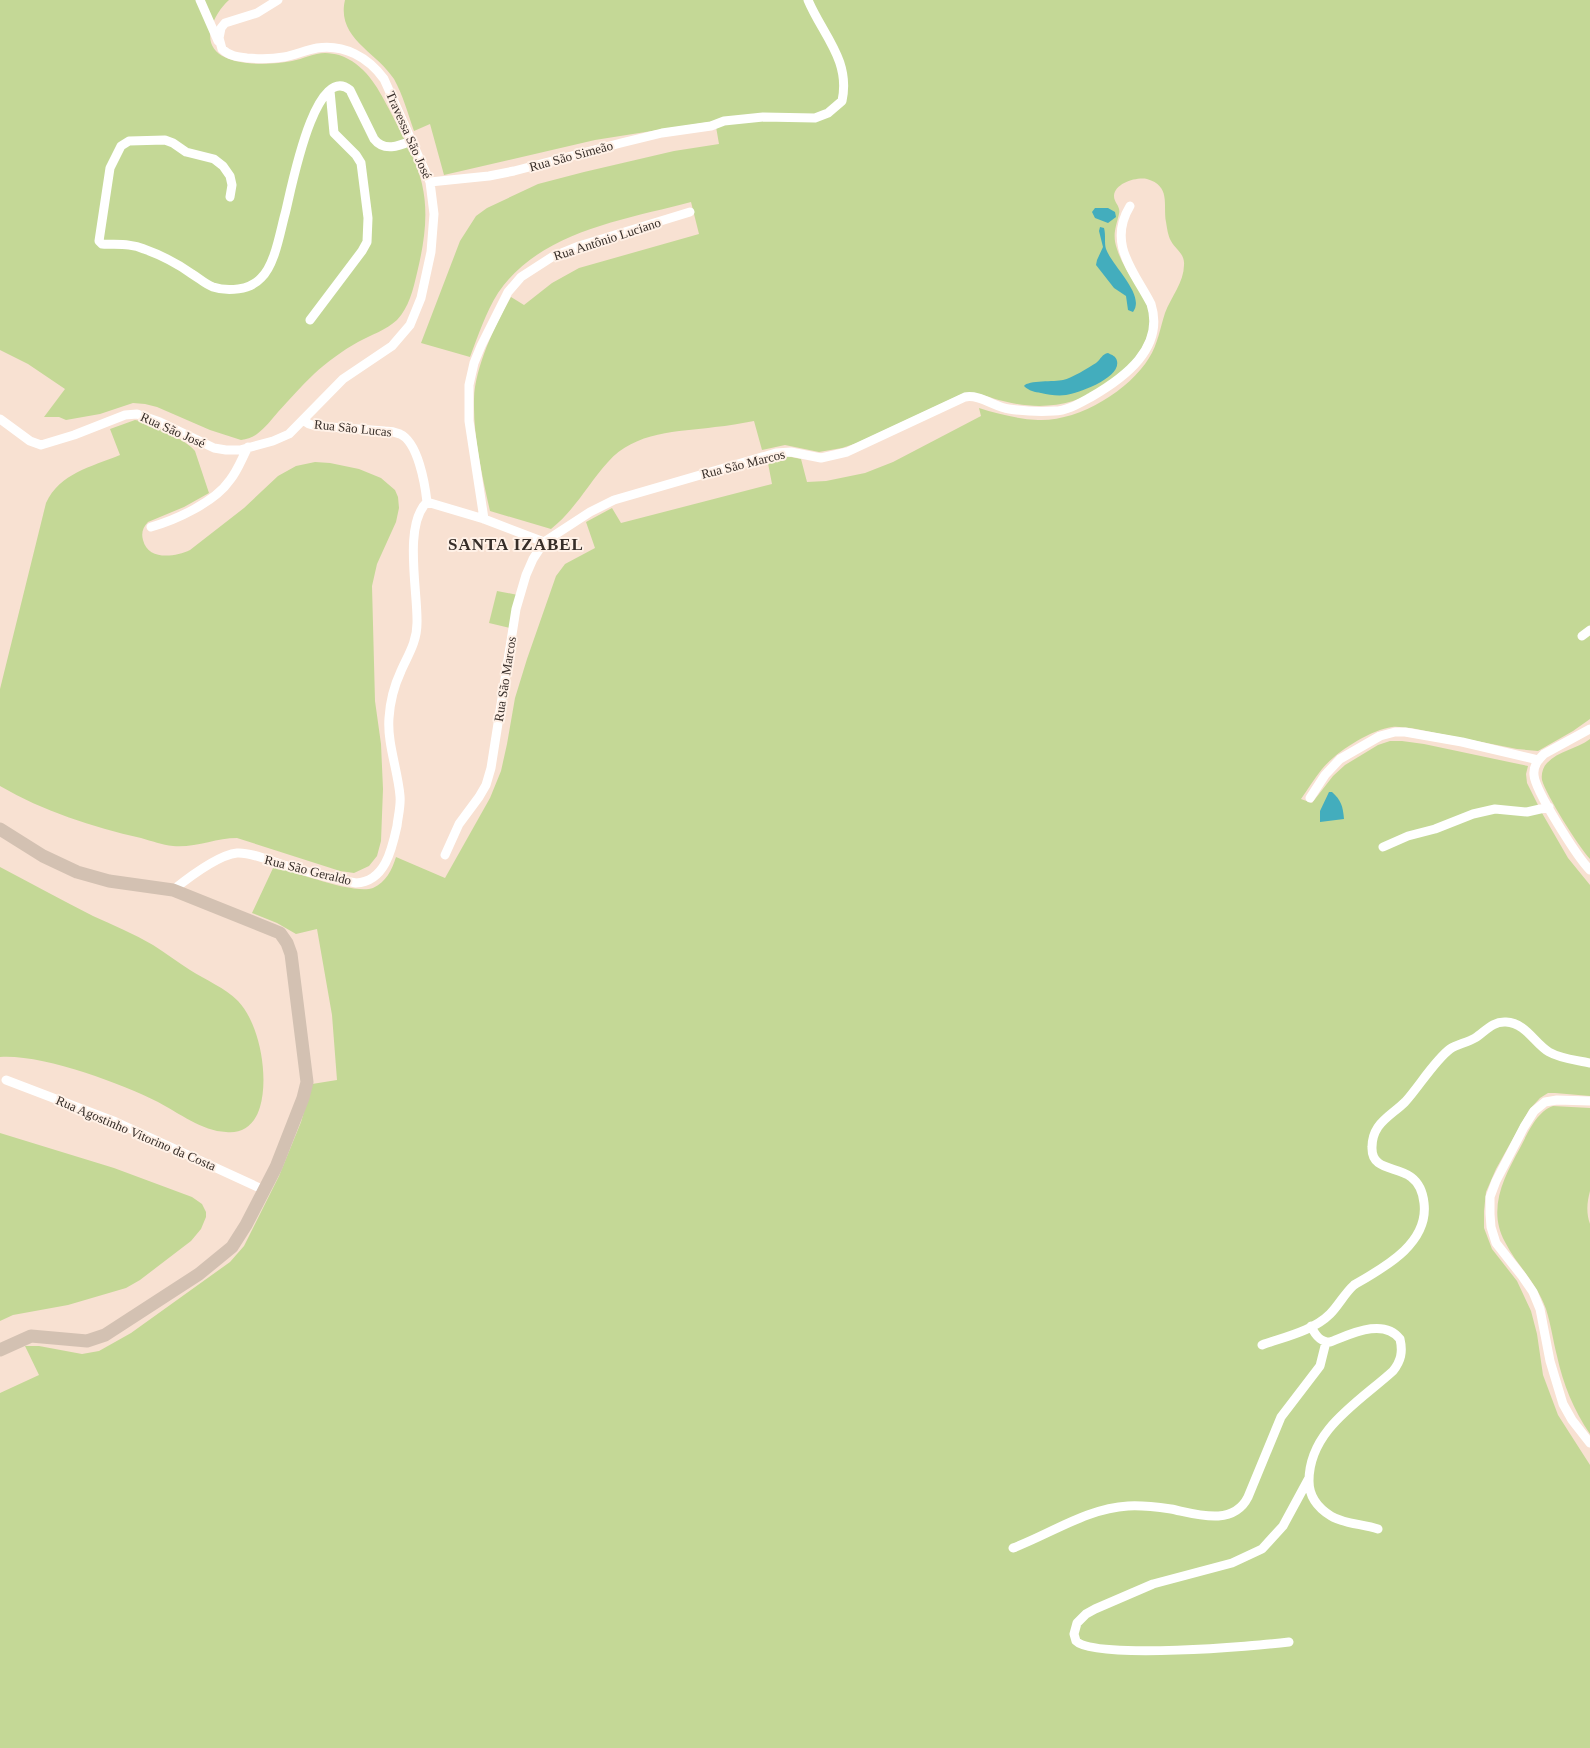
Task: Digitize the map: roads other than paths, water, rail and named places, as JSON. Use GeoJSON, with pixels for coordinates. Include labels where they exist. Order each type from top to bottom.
{"type":"FeatureCollection","features":[{"type":"Feature","properties":{"kind":"street"},"geometry":{"type":"LineString","coordinates":[[200,0],[219,42]]}},
{"type":"Feature","properties":{"kind":"street"},"geometry":{"type":"LineString","coordinates":[[219,42],[220,31],[225,23],[248,18],[267,8],[278,0]]}},
{"type":"Feature","properties":{"kind":"street","name":"Rua São Simeão"},"geometry":{"type":"LineString","coordinates":[[430,182],[495,174],[528,168],[655,135],[711,126],[724,121],[747,118],[815,118],[828,114],[839,105],[844,95],[842,67],[836,49],[808,0]]}},
{"type":"Feature","properties":{"kind":"street","name":"Travessa São José"},"geometry":{"type":"LineString","coordinates":[[219,42],[222,48],[230,54],[254,58],[284,57],[325,47],[345,49],[361,58],[376,69],[387,86],[430,182],[434,214],[432,246],[421,298],[410,325],[404,334],[387,350],[343,379],[303,420]]}},
{"type":"Feature","properties":{"kind":"street"},"geometry":{"type":"LineString","coordinates":[[230,197],[232,182],[229,174],[214,159],[186,152],[166,140],[129,141],[121,146],[110,168],[99,241],[104,244],[124,244],[142,248],[173,263],[215,288],[237,289],[246,287],[258,281],[267,271],[274,254],[306,132],[324,97],[330,91],[339,87],[347,87],[350,90],[374,139],[379,144],[386,147],[393,147],[411,141]]}},
{"type":"Feature","properties":{"kind":"street"},"geometry":{"type":"LineString","coordinates":[[310,320],[362,251],[368,238],[368,218],[361,163],[356,155],[334,133],[330,109],[330,91]]}},
{"type":"Feature","properties":{"kind":"street","name":"Rua São Marcos"},"geometry":{"type":"LineString","coordinates":[[445,855],[459,824],[486,785],[491,768],[516,609],[526,575],[544,542],[590,512],[614,500],[776,453],[791,452],[821,458],[847,452],[965,397],[973,397],[1010,409],[1054,412],[1071,407],[1098,393],[1121,377],[1139,361],[1148,347],[1154,326],[1154,311],[1126,259],[1121,242],[1120,232],[1122,222],[1130,206]]}},
{"type":"Feature","properties":{"kind":"street","name":"Rua Antônio Luciano"},"geometry":{"type":"LineString","coordinates":[[484,519],[470,421],[469,385],[474,363],[481,346],[508,292],[521,277],[552,257],[579,246],[690,212]]}},
{"type":"Feature","properties":{"kind":"street","name":"Rua São José"},"geometry":{"type":"LineString","coordinates":[[0,419],[30,442],[41,445],[74,435],[125,415],[137,414],[147,416],[208,445],[223,450],[236,450],[273,441],[289,434],[303,420]]}},
{"type":"Feature","properties":{"kind":"street","name":"Rua São Lucas"},"geometry":{"type":"LineString","coordinates":[[303,420],[316,426],[395,432],[404,436],[410,444],[419,463],[426,502]]}},
{"type":"Feature","properties":{"kind":"street"},"geometry":{"type":"LineString","coordinates":[[151,527],[186,513],[213,497],[231,480],[248,447]]}},
{"type":"Feature","properties":{"kind":"street"},"geometry":{"type":"LineString","coordinates":[[223,450],[232,454],[236,458],[236,466],[231,480]]}},
{"type":"Feature","properties":{"kind":"street"},"geometry":{"type":"LineString","coordinates":[[426,502],[484,519],[544,542]]}},
{"type":"Feature","properties":{"kind":"street","name":"Rua São Geraldo"},"geometry":{"type":"LineString","coordinates":[[173,890],[190,877],[215,862],[237,853],[356,883],[365,881],[374,876],[387,861],[393,844],[400,803],[395,760],[389,732],[389,717],[395,685],[416,640],[415,533],[418,513],[426,502]]}},
{"type":"Feature","properties":{"kind":"street"},"geometry":{"type":"LineString","coordinates":[[1590,729],[1544,754],[1538,760],[1534,769],[1534,776],[1549,807],[1570,842],[1590,870]]}},
{"type":"Feature","properties":{"kind":"street"},"geometry":{"type":"LineString","coordinates":[[1310,798],[1329,770],[1340,759],[1380,736],[1395,732],[1405,732],[1455,741],[1538,760]]}},
{"type":"Feature","properties":{"kind":"street"},"geometry":{"type":"LineString","coordinates":[[1383,847],[1408,836],[1435,829],[1473,814],[1494,809],[1527,812],[1549,807]]}},
{"type":"Feature","properties":{"kind":"street"},"geometry":{"type":"LineString","coordinates":[[0,829],[43,856],[77,872],[109,881],[173,890],[277,931],[285,940],[291,954],[307,1082],[305,1092],[276,1167],[241,1234],[227,1251],[199,1274],[112,1332],[87,1341],[31,1336],[0,1350]]}},
{"type":"Feature","properties":{"kind":"street"},"geometry":{"type":"LineString","coordinates":[[1262,1345],[1311,1326],[1330,1315],[1347,1291],[1399,1256],[1420,1229],[1425,1209],[1420,1188],[1410,1176],[1379,1164],[1372,1153],[1373,1139],[1382,1121],[1404,1103],[1449,1050],[1475,1038],[1490,1026],[1505,1021],[1518,1025],[1524,1029],[1549,1052],[1590,1063]]}},
{"type":"Feature","properties":{"kind":"street","name":"Rua Agostinho Vitorino da Costa"},"geometry":{"type":"LineString","coordinates":[[6,1080],[116,1122],[264,1190]]}},
{"type":"Feature","properties":{"kind":"street"},"geometry":{"type":"LineString","coordinates":[[1590,1102],[1557,1100],[1545,1102],[1534,1111],[1496,1180],[1490,1197],[1491,1227],[1496,1243],[1533,1292],[1540,1309],[1550,1361],[1563,1404],[1572,1420],[1590,1443]]}},
{"type":"Feature","properties":{"kind":"street"},"geometry":{"type":"LineString","coordinates":[[1311,1326],[1319,1338],[1326,1342],[1330,1342],[1359,1330],[1374,1328],[1393,1332],[1400,1339],[1402,1350],[1398,1364],[1393,1372],[1328,1429],[1316,1448],[1310,1467],[1309,1485],[1317,1505],[1337,1519],[1378,1529]]}},
{"type":"Feature","properties":{"kind":"street"},"geometry":{"type":"LineString","coordinates":[[1013,1548],[1070,1522],[1093,1514],[1127,1506],[1154,1507],[1206,1516],[1230,1514],[1237,1510],[1244,1504],[1248,1497],[1281,1417],[1320,1366],[1326,1342]]}},
{"type":"Feature","properties":{"kind":"street"},"geometry":{"type":"LineString","coordinates":[[1289,1642],[1249,1646],[1125,1650],[1084,1646],[1076,1641],[1074,1634],[1078,1623],[1086,1614],[1141,1588],[1182,1575],[1232,1563],[1262,1549],[1283,1526],[1309,1478]]}},
{"type":"Feature","properties":{"kind":"water"},"geometry":{"type":"Polygon","coordinates":[[[1095,208],[1108,208],[1115,212],[1116,217],[1108,223],[1095,218],[1092,212],[1095,208]]]}},
{"type":"Feature","properties":{"kind":"water"},"geometry":{"type":"Polygon","coordinates":[[[1100,227],[1104,228],[1105,247],[1109,256],[1132,289],[1136,305],[1133,312],[1128,310],[1126,296],[1114,288],[1096,265],[1103,247],[1099,231],[1100,227]]]}},
{"type":"Feature","properties":{"kind":"water"},"geometry":{"type":"Polygon","coordinates":[[[1108,353],[1114,356],[1117,361],[1113,373],[1098,384],[1089,388],[1072,394],[1057,395],[1034,392],[1024,386],[1031,383],[1067,379],[1096,363],[1108,353]]]}},
{"type":"Feature","properties":{"kind":"water"},"geometry":{"type":"Polygon","coordinates":[[[1329,792],[1332,792],[1338,798],[1342,807],[1344,819],[1320,822],[1320,811],[1329,792]]]}},
{"type":"Feature","properties":{"kind":"district","name":"SANTA IZABEL"},"geometry":{"type":"Point","coordinates":[516,544]}}]}
